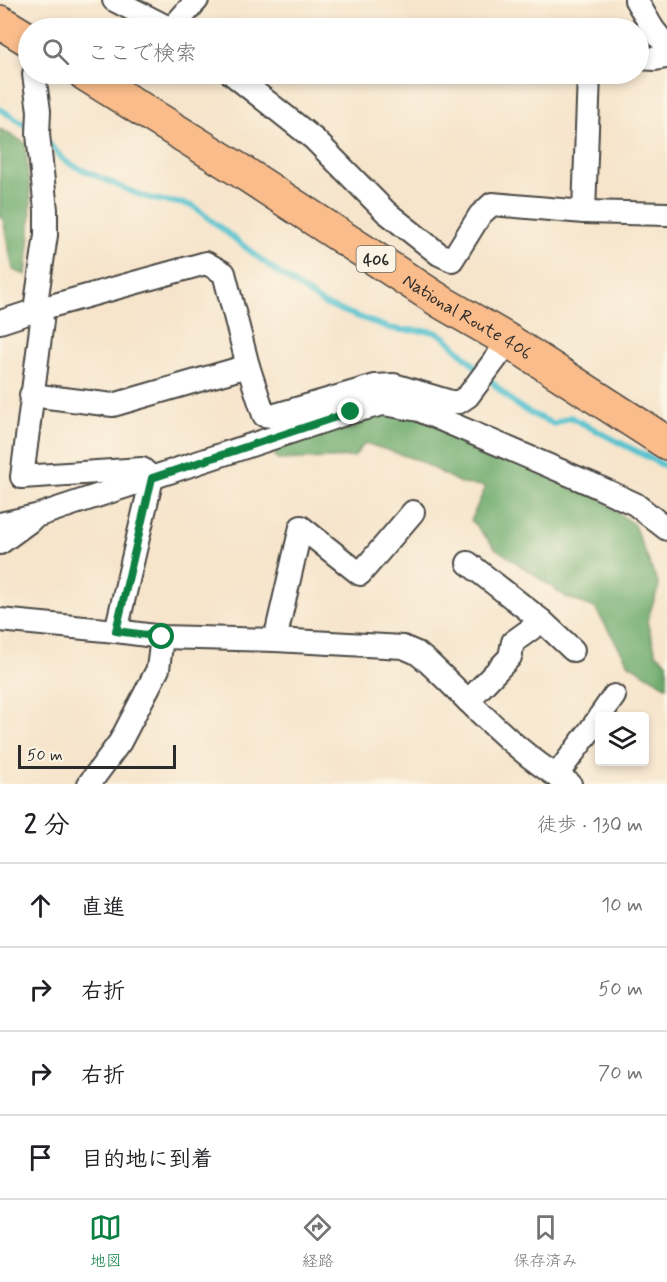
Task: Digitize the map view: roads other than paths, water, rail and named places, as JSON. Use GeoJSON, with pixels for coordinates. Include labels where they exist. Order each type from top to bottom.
{"type":"FeatureCollection","features":[{"type":"Feature","properties":{"kind":"highway"},"geometry":{"type":"LineString","coordinates":[[0,22],[18,33]]}},
{"type":"Feature","properties":{"kind":"highway","name":"National Route 406"},"geometry":{"type":"LineString","coordinates":[[101,84],[244,173],[443,303],[503,350],[667,443]]}},
{"type":"Feature","properties":{"kind":"street"},"geometry":{"type":"LineString","coordinates":[[114,0],[151,18]]}},
{"type":"Feature","properties":{"kind":"street"},"geometry":{"type":"LineString","coordinates":[[180,18],[197,0]]}},
{"type":"Feature","properties":{"kind":"street"},"geometry":{"type":"LineString","coordinates":[[636,0],[647,18]]}},
{"type":"Feature","properties":{"kind":"street"},"geometry":{"type":"LineString","coordinates":[[649,22],[667,47]]}},
{"type":"Feature","properties":{"kind":"street"},"geometry":{"type":"LineString","coordinates":[[649,59],[667,55]]}},
{"type":"Feature","properties":{"kind":"street"},"geometry":{"type":"LineString","coordinates":[[35,84],[46,235],[36,303],[40,309],[42,321],[22,477],[142,469],[152,478]]}},
{"type":"Feature","properties":{"kind":"street"},"geometry":{"type":"LineString","coordinates":[[245,84],[314,139],[386,212],[439,254],[452,260],[480,215],[492,204],[584,212],[667,214]]}},
{"type":"Feature","properties":{"kind":"street"},"geometry":{"type":"LineString","coordinates":[[584,212],[589,84]]}},
{"type":"Feature","properties":{"kind":"street"},"geometry":{"type":"LineString","coordinates":[[0,322],[206,263],[224,273],[248,366],[264,415],[272,416],[375,386],[394,385],[451,402],[459,402],[468,396],[503,350]]}},
{"type":"Feature","properties":{"kind":"street"},"geometry":{"type":"LineString","coordinates":[[31,395],[113,405],[248,366]]}},
{"type":"Feature","properties":{"kind":"street"},"geometry":{"type":"LineString","coordinates":[[0,524],[36,516],[351,412],[383,404],[419,410],[597,486],[635,504],[667,529]]}},
{"type":"Feature","properties":{"kind":"street"},"geometry":{"type":"LineString","coordinates":[[116,631],[152,478]]}},
{"type":"Feature","properties":{"kind":"street"},"geometry":{"type":"LineString","coordinates":[[275,640],[301,527],[360,574],[413,512]]}},
{"type":"Feature","properties":{"kind":"street"},"geometry":{"type":"LineString","coordinates":[[0,543],[36,516]]}},
{"type":"Feature","properties":{"kind":"street"},"geometry":{"type":"LineString","coordinates":[[468,563],[542,621],[573,650]]}},
{"type":"Feature","properties":{"kind":"street"},"geometry":{"type":"LineString","coordinates":[[0,620],[162,637],[275,640],[402,648],[417,653],[428,662],[501,733],[563,780],[595,726]]}},
{"type":"Feature","properties":{"kind":"street"},"geometry":{"type":"LineString","coordinates":[[468,701],[510,657],[513,642],[542,621]]}},
{"type":"Feature","properties":{"kind":"street"},"geometry":{"type":"LineString","coordinates":[[89,784],[120,742],[158,669],[162,637]]}},
{"type":"Feature","properties":{"kind":"street"},"geometry":{"type":"LineString","coordinates":[[603,712],[614,696]]}},
{"type":"Feature","properties":{"kind":"waterway"},"geometry":{"type":"LineString","coordinates":[[0,109],[32,129]]}},
{"type":"Feature","properties":{"kind":"waterway"},"geometry":{"type":"LineString","coordinates":[[47,142],[72,165],[137,194],[151,199],[193,206],[273,269],[324,304],[389,328],[438,333],[480,371]]}},
{"type":"Feature","properties":{"kind":"waterway"},"geometry":{"type":"LineString","coordinates":[[488,378],[511,400],[532,414],[554,424],[570,417],[663,465]]}}]}
